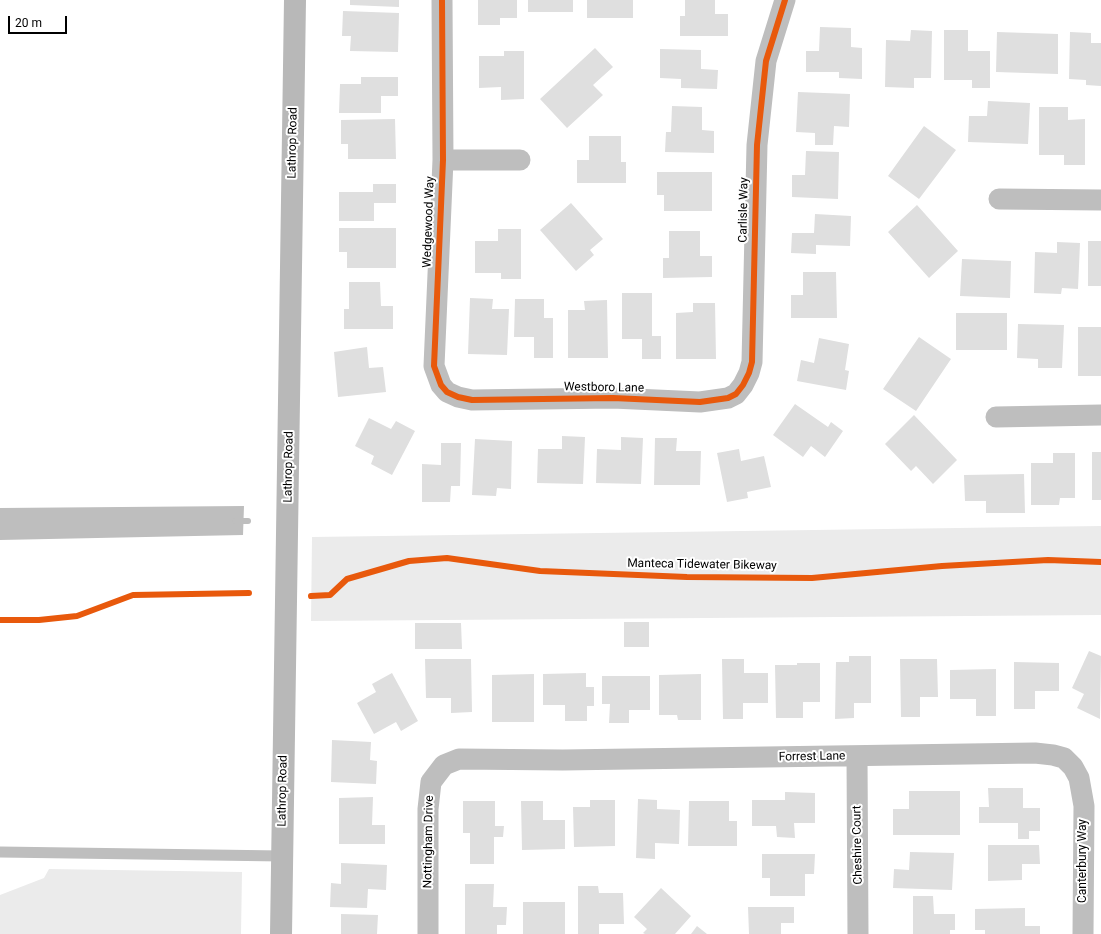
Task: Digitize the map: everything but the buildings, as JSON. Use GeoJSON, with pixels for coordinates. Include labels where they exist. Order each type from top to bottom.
{"type":"FeatureCollection","features":[{"type":"Feature","properties":{"kind":"main road","name":"Lathrop Road"},"geometry":{"type":"LineString","coordinates":[[281,934],[296,0]]}},
{"type":"Feature","properties":{"kind":"street","name":"Wedgewood Way"},"geometry":{"type":"LineString","coordinates":[[442,0],[443,160],[434,366],[441,385],[447,392],[458,397],[472,400],[495,399]]}},
{"type":"Feature","properties":{"kind":"street","name":"Carlisle Way"},"geometry":{"type":"LineString","coordinates":[[712,400],[728,398],[736,394],[746,379],[752,362],[757,145],[766,61],[785,0]]}},
{"type":"Feature","properties":{"kind":"street","name":"Wedgewood Way"},"geometry":{"type":"LineString","coordinates":[[443,160],[520,160]]}},
{"type":"Feature","properties":{"kind":"street"},"geometry":{"type":"LineString","coordinates":[[999,199],[1101,200]]}},
{"type":"Feature","properties":{"kind":"street","name":"Westboro Lane"},"geometry":{"type":"LineString","coordinates":[[495,399],[613,398],[700,402],[712,400]]}},
{"type":"Feature","properties":{"kind":"street"},"geometry":{"type":"LineString","coordinates":[[996,417],[1101,415]]}},
{"type":"Feature","properties":{"kind":"street","name":"Forrest Lane"},"geometry":{"type":"LineString","coordinates":[[524,760],[1035,753],[1064,758],[1073,766],[1079,778],[1081,788]]}},
{"type":"Feature","properties":{"kind":"street","name":"Cheshire Court"},"geometry":{"type":"LineString","coordinates":[[857,756],[858,934]]}},
{"type":"Feature","properties":{"kind":"street","name":"Nottingham Drive"},"geometry":{"type":"LineString","coordinates":[[428,934],[428,809],[431,782],[444,765],[459,759],[524,760]]}},
{"type":"Feature","properties":{"kind":"street","name":"Canterbury Way"},"geometry":{"type":"LineString","coordinates":[[1081,788],[1084,806],[1083,934]]}},
{"type":"Feature","properties":{"kind":"lane"},"geometry":{"type":"LineString","coordinates":[[0,852],[282,856]]}},
{"type":"Feature","properties":{"kind":"shaded area"},"geometry":{"type":"Polygon","coordinates":[[[244,506],[243,535],[0,540],[0,508],[244,506]]]}},
{"type":"Feature","properties":{"kind":"shaded area"},"geometry":{"type":"Polygon","coordinates":[[[1101,526],[1101,615],[311,621],[312,537],[1101,526]]]}},
{"type":"Feature","properties":{"kind":"shaded area"},"geometry":{"type":"Polygon","coordinates":[[[49,869],[242,872],[241,934],[0,934],[0,895],[44,878],[49,869]]]}},
{"type":"Feature","properties":{"kind":"waterway"},"geometry":{"type":"LineString","coordinates":[[235,521],[248,521]]}},
{"type":"Feature","properties":{"kind":"cycle path"},"geometry":{"type":"LineString","coordinates":[[442,0],[443,160],[434,366],[441,385],[447,392],[458,397],[472,400],[613,398],[700,402],[728,398],[736,394],[743,385],[749,373],[752,362],[757,145],[766,61],[785,0]]}},
{"type":"Feature","properties":{"kind":"cycle path","name":"Manteca Tidewater Bikeway"},"geometry":{"type":"LineString","coordinates":[[311,596],[330,595],[347,579],[409,561],[447,558],[540,571],[687,577],[812,578],[942,566],[1048,560],[1101,562]]}},
{"type":"Feature","properties":{"kind":"cycle path"},"geometry":{"type":"LineString","coordinates":[[0,620],[39,620],[77,616],[133,595],[249,593]]}}]}
